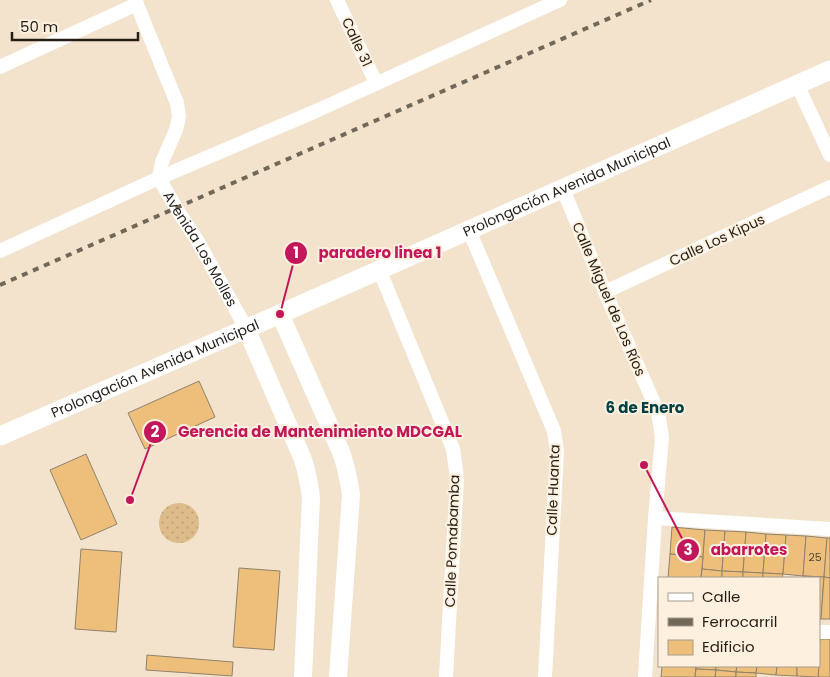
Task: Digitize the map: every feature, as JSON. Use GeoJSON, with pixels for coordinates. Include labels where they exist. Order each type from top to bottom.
{"type":"FeatureCollection","features":[{"type":"Feature","properties":{"kind":"main road","name":"Prolongación Avenida Municipal"},"geometry":{"type":"LineString","coordinates":[[0,436],[830,70]]}},
{"type":"Feature","properties":{"kind":"street","name":"Calle 31"},"geometry":{"type":"LineString","coordinates":[[337,0],[376,83]]}},
{"type":"Feature","properties":{"kind":"street"},"geometry":{"type":"LineString","coordinates":[[0,251],[560,0]]}},
{"type":"Feature","properties":{"kind":"street"},"geometry":{"type":"LineString","coordinates":[[0,67],[136,2]]}},
{"type":"Feature","properties":{"kind":"street","name":"Avenida Los Molles"},"geometry":{"type":"LineString","coordinates":[[136,2],[177,103],[179,117],[176,130],[162,162],[160,178],[246,328],[307,470],[310,498],[302,677]]}},
{"type":"Feature","properties":{"kind":"street"},"geometry":{"type":"LineString","coordinates":[[797,84],[830,155]]}},
{"type":"Feature","properties":{"kind":"street","name":"Calle Los Kipus"},"geometry":{"type":"LineString","coordinates":[[605,292],[830,187]]}},
{"type":"Feature","properties":{"kind":"street","name":"Calle Miguel de Los Ríos"},"geometry":{"type":"LineString","coordinates":[[563,189],[605,292],[658,412],[662,437],[655,518],[654,622],[645,677]]}},
{"type":"Feature","properties":{"kind":"street","name":"Calle Huanta"},"geometry":{"type":"LineString","coordinates":[[469,230],[554,431],[557,451],[545,677]]}},
{"type":"Feature","properties":{"kind":"street","name":"Calle Pomabamba"},"geometry":{"type":"LineString","coordinates":[[379,270],[453,449],[457,478],[446,677]]}},
{"type":"Feature","properties":{"kind":"street"},"geometry":{"type":"LineString","coordinates":[[280,314],[341,452],[350,479],[351,495],[338,677]]}},
{"type":"Feature","properties":{"kind":"street"},"geometry":{"type":"LineString","coordinates":[[655,518],[830,529]]}},
{"type":"Feature","properties":{"kind":"shaded area"},"geometry":{"type":"Polygon","coordinates":[[[179,503],[193,509],[199,523],[193,537],[179,543],[165,537],[159,523],[165,509],[179,503]]]}},
{"type":"Feature","properties":{"kind":"building"},"geometry":{"type":"Polygon","coordinates":[[[199,381],[215,417],[145,449],[128,413],[199,381]]]}},
{"type":"Feature","properties":{"kind":"building"},"geometry":{"type":"Polygon","coordinates":[[[86,454],[117,524],[81,540],[50,470],[86,454]]]}},
{"type":"Feature","properties":{"kind":"building"},"geometry":{"type":"Polygon","coordinates":[[[672,527],[705,530],[703,557],[670,554],[672,527]]]}},
{"type":"Feature","properties":{"kind":"building"},"geometry":{"type":"Polygon","coordinates":[[[705,530],[725,531],[722,571],[702,569],[705,530]]]}},
{"type":"Feature","properties":{"kind":"building"},"geometry":{"type":"Polygon","coordinates":[[[725,531],[746,532],[743,572],[722,571],[725,531]]]}},
{"type":"Feature","properties":{"kind":"building"},"geometry":{"type":"Polygon","coordinates":[[[746,532],[766,534],[763,573],[743,572],[746,532]]]}},
{"type":"Feature","properties":{"kind":"building"},"geometry":{"type":"Polygon","coordinates":[[[766,534],[786,535],[783,574],[763,573],[766,534]]]}},
{"type":"Feature","properties":{"kind":"building"},"geometry":{"type":"Polygon","coordinates":[[[786,535],[806,536],[803,576],[783,574],[786,535]]]}},
{"type":"Feature","properties":{"kind":"building"},"geometry":{"type":"Polygon","coordinates":[[[806,536],[827,538],[824,577],[803,576],[806,536]]]}},
{"type":"Feature","properties":{"kind":"building"},"geometry":{"type":"Polygon","coordinates":[[[827,538],[830,538],[830,578],[824,577],[827,538]]]}},
{"type":"Feature","properties":{"kind":"building"},"geometry":{"type":"Polygon","coordinates":[[[81,549],[122,552],[116,632],[75,629],[81,549]]]}},
{"type":"Feature","properties":{"kind":"building"},"geometry":{"type":"Polygon","coordinates":[[[670,554],[703,557],[701,577],[668,577],[670,554]]]}},
{"type":"Feature","properties":{"kind":"building"},"geometry":{"type":"Polygon","coordinates":[[[239,568],[280,571],[274,650],[233,647],[239,568]]]}},
{"type":"Feature","properties":{"kind":"building"},"geometry":{"type":"Polygon","coordinates":[[[702,569],[722,571],[722,577],[701,577],[702,569]]]}},
{"type":"Feature","properties":{"kind":"building"},"geometry":{"type":"Polygon","coordinates":[[[722,571],[743,572],[743,577],[722,577],[722,571]]]}},
{"type":"Feature","properties":{"kind":"building"},"geometry":{"type":"Polygon","coordinates":[[[743,572],[763,573],[763,577],[743,577],[743,572]]]}},
{"type":"Feature","properties":{"kind":"building"},"geometry":{"type":"Polygon","coordinates":[[[763,573],[783,574],[782,577],[763,577],[763,573]]]}},
{"type":"Feature","properties":{"kind":"building"},"geometry":{"type":"Polygon","coordinates":[[[803,576],[824,577],[821,619],[820,577],[803,576]]]}},
{"type":"Feature","properties":{"kind":"building"},"geometry":{"type":"Polygon","coordinates":[[[824,577],[830,578],[830,619],[821,619],[824,577]]]}},
{"type":"Feature","properties":{"kind":"building"},"geometry":{"type":"Polygon","coordinates":[[[820,639],[830,639],[830,677],[818,677],[820,639]]]}},
{"type":"Feature","properties":{"kind":"building"},"geometry":{"type":"Polygon","coordinates":[[[147,655],[233,662],[232,676],[146,670],[147,655]]]}},
{"type":"Feature","properties":{"kind":"building"},"geometry":{"type":"Polygon","coordinates":[[[662,667],[696,667],[695,677],[661,677],[662,667]]]}},
{"type":"Feature","properties":{"kind":"building"},"geometry":{"type":"Polygon","coordinates":[[[696,667],[716,667],[716,670],[696,669],[696,667]]]}},
{"type":"Feature","properties":{"kind":"building"},"geometry":{"type":"Polygon","coordinates":[[[716,667],[737,667],[736,672],[716,670],[716,667]]]}},
{"type":"Feature","properties":{"kind":"building"},"geometry":{"type":"Polygon","coordinates":[[[737,667],[757,667],[756,673],[736,672],[737,667]]]}},
{"type":"Feature","properties":{"kind":"building"},"geometry":{"type":"Polygon","coordinates":[[[757,667],[777,667],[776,675],[756,673],[757,667]]]}},
{"type":"Feature","properties":{"kind":"building"},"geometry":{"type":"Polygon","coordinates":[[[777,667],[797,667],[797,676],[776,675],[777,667]]]}},
{"type":"Feature","properties":{"kind":"building"},"geometry":{"type":"Polygon","coordinates":[[[797,667],[819,667],[818,677],[797,676],[797,667]]]}},
{"type":"Feature","properties":{"kind":"building"},"geometry":{"type":"Polygon","coordinates":[[[696,669],[716,670],[715,677],[695,677],[696,669]]]}},
{"type":"Feature","properties":{"kind":"building"},"geometry":{"type":"Polygon","coordinates":[[[716,670],[736,672],[736,677],[715,677],[716,670]]]}},
{"type":"Feature","properties":{"kind":"building"},"geometry":{"type":"Polygon","coordinates":[[[736,672],[756,673],[756,677],[736,677],[736,672]]]}},
{"type":"Feature","properties":{"kind":"railway"},"geometry":{"type":"LineString","coordinates":[[0,285],[651,0]]}},
{"type":"Feature","properties":{"kind":"place","name":"paradero linea 1"},"geometry":{"type":"Point","coordinates":[280,314]}},
{"type":"Feature","properties":{"kind":"place","name":"abarrotes"},"geometry":{"type":"Point","coordinates":[644,465]}},
{"type":"Feature","properties":{"kind":"place","name":"Gerencia de Mantenimiento MDCGAL"},"geometry":{"type":"Point","coordinates":[130,500]}},
{"type":"Feature","properties":{"kind":"district","name":"6 de Enero"},"geometry":{"type":"Point","coordinates":[645,407]}}]}
